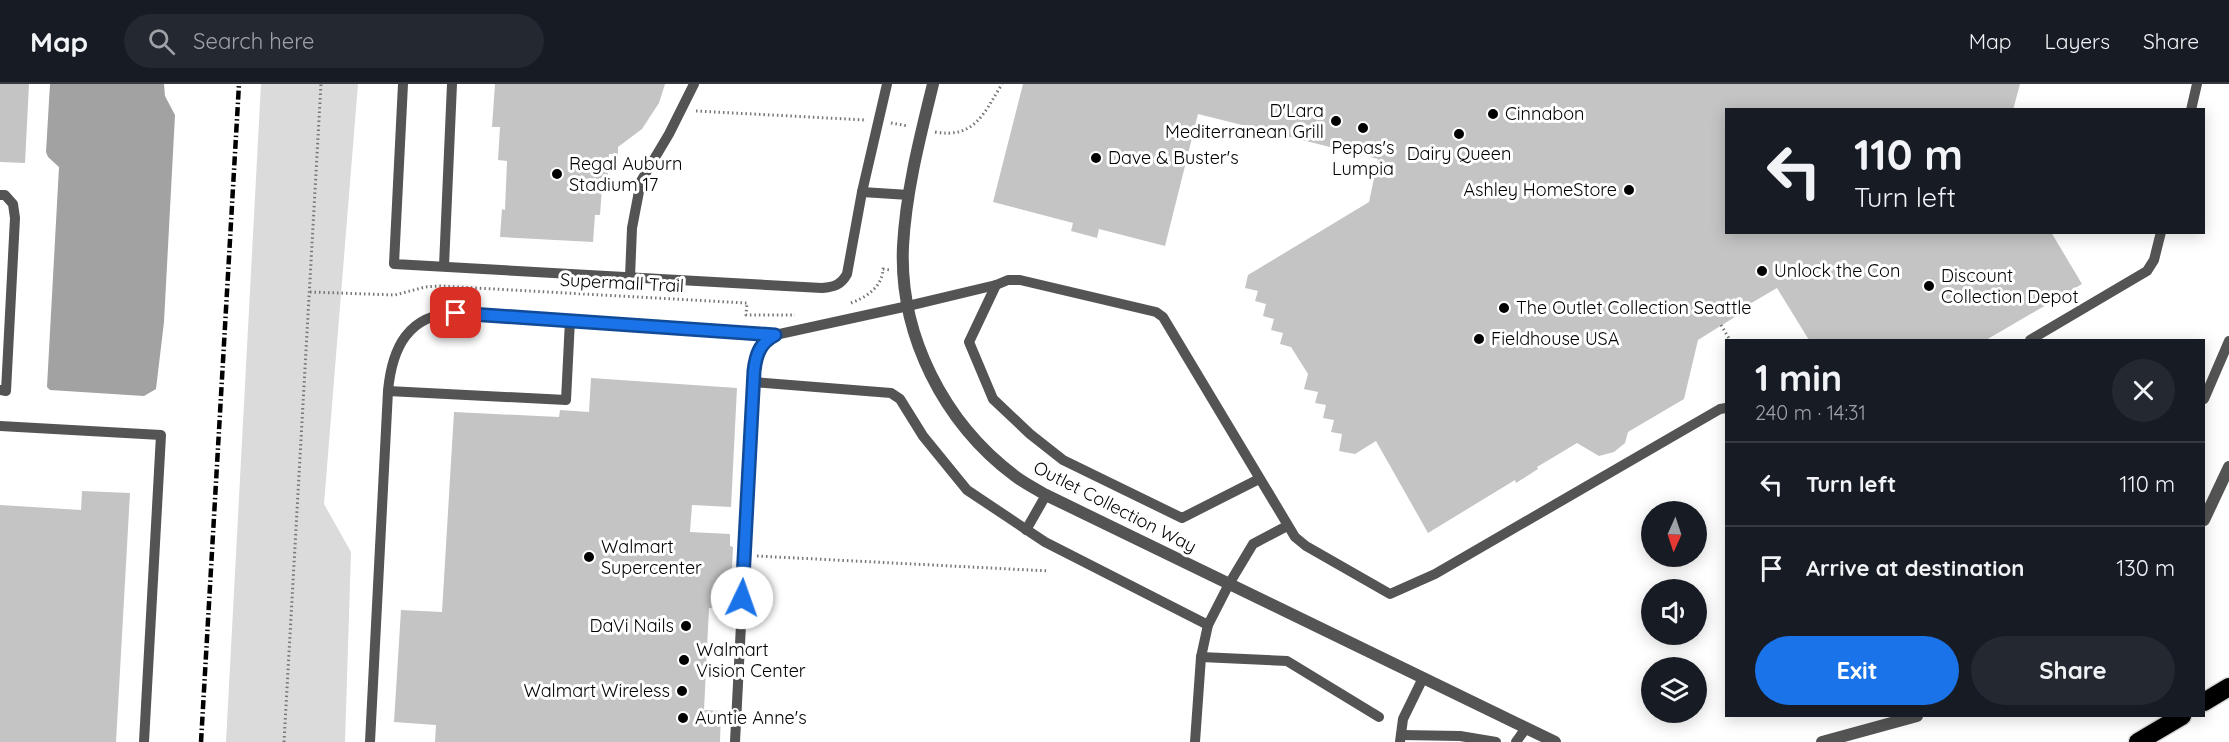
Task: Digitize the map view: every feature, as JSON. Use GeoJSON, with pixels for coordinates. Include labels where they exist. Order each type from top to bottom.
{"type":"FeatureCollection","features":[{"type":"Feature","properties":{"kind":"highway"},"geometry":{"type":"LineString","coordinates":[[2205,701],[2229,687]]}},
{"type":"Feature","properties":{"kind":"highway"},"geometry":{"type":"LineString","coordinates":[[2138,742],[2180,717]]}},
{"type":"Feature","properties":{"kind":"street","name":"Outlet Collection Way"},"geometry":{"type":"LineString","coordinates":[[933,84],[909,195],[905,227],[903,270],[908,306],[919,346],[947,404],[993,457],[1016,477],[1046,495],[1555,742]]}},
{"type":"Feature","properties":{"kind":"street"},"geometry":{"type":"LineString","coordinates":[[2205,518],[2229,467]]}},
{"type":"Feature","properties":{"kind":"street"},"geometry":{"type":"LineString","coordinates":[[1822,742],[1913,717]]}},
{"type":"Feature","properties":{"kind":"lane"},"geometry":{"type":"LineString","coordinates":[[403,84],[394,264],[822,288],[835,286],[843,281],[847,274],[862,192],[887,84]]}},
{"type":"Feature","properties":{"kind":"lane"},"geometry":{"type":"LineString","coordinates":[[444,266],[452,84]]}},
{"type":"Feature","properties":{"kind":"lane"},"geometry":{"type":"LineString","coordinates":[[630,277],[632,228],[641,181],[694,84]]}},
{"type":"Feature","properties":{"kind":"lane"},"geometry":{"type":"LineString","coordinates":[[2191,108],[2197,84]]}},
{"type":"Feature","properties":{"kind":"lane"},"geometry":{"type":"LineString","coordinates":[[862,192],[909,195]]}},
{"type":"Feature","properties":{"kind":"lane"},"geometry":{"type":"LineString","coordinates":[[0,195],[5,195],[13,204],[15,218],[6,391],[0,390]]}},
{"type":"Feature","properties":{"kind":"lane"},"geometry":{"type":"LineString","coordinates":[[2032,339],[2147,271],[2154,260],[2160,234]]}},
{"type":"Feature","properties":{"kind":"lane"},"geometry":{"type":"LineString","coordinates":[[370,742],[388,391],[394,354],[400,342],[412,329],[434,316],[456,313],[775,335],[908,306],[996,285],[1008,280],[1020,280],[1160,314],[1295,537],[1306,546],[1390,594],[1435,574],[1725,408]]}},
{"type":"Feature","properties":{"kind":"lane"},"geometry":{"type":"LineString","coordinates":[[996,285],[969,342],[993,399],[1030,434],[1063,460],[1182,518],[1259,480]]}},
{"type":"Feature","properties":{"kind":"lane"},"geometry":{"type":"LineString","coordinates":[[388,391],[566,400],[570,320]]}},
{"type":"Feature","properties":{"kind":"lane"},"geometry":{"type":"LineString","coordinates":[[735,742],[753,382],[759,348],[775,335]]}},
{"type":"Feature","properties":{"kind":"lane"},"geometry":{"type":"LineString","coordinates":[[2205,397],[2229,341]]}},
{"type":"Feature","properties":{"kind":"lane"},"geometry":{"type":"LineString","coordinates":[[753,382],[891,393],[900,399],[923,436],[967,490],[1026,530],[1208,625]]}},
{"type":"Feature","properties":{"kind":"lane"},"geometry":{"type":"LineString","coordinates":[[0,426],[161,435],[144,742]]}},
{"type":"Feature","properties":{"kind":"lane"},"geometry":{"type":"LineString","coordinates":[[1026,530],[1046,495]]}},
{"type":"Feature","properties":{"kind":"lane"},"geometry":{"type":"LineString","coordinates":[[1195,742],[1201,657],[1208,625],[1253,544],[1287,526]]}},
{"type":"Feature","properties":{"kind":"lane"},"geometry":{"type":"LineString","coordinates":[[1201,657],[1287,661],[1380,717]]}},
{"type":"Feature","properties":{"kind":"lane"},"geometry":{"type":"LineString","coordinates":[[1423,678],[1403,718],[1400,738],[1460,736],[1496,742]]}},
{"type":"Feature","properties":{"kind":"lane"},"geometry":{"type":"LineString","coordinates":[[1516,742],[1526,728]]}},
{"type":"Feature","properties":{"kind":"path"},"geometry":{"type":"LineString","coordinates":[[284,742],[321,84]]}},
{"type":"Feature","properties":{"kind":"path"},"geometry":{"type":"LineString","coordinates":[[684,106],[698,111],[878,121],[949,134],[972,127],[1002,84]]}},
{"type":"Feature","properties":{"kind":"path"},"geometry":{"type":"LineString","coordinates":[[849,304],[869,294],[877,286],[883,269],[903,270]]}},
{"type":"Feature","properties":{"kind":"path","name":"Supermall Trail"},"geometry":{"type":"LineString","coordinates":[[310,292],[395,295],[425,287],[439,286],[747,303],[746,315],[804,314]]}},
{"type":"Feature","properties":{"kind":"path"},"geometry":{"type":"LineString","coordinates":[[1721,326],[1729,339]]}},
{"type":"Feature","properties":{"kind":"path"},"geometry":{"type":"LineString","coordinates":[[744,556],[1049,571]]}},
{"type":"Feature","properties":{"kind":"shaded area"},"geometry":{"type":"Polygon","coordinates":[[[50,84],[164,84],[165,96],[175,115],[164,322],[156,389],[144,396],[50,390],[47,387],[59,167],[46,152],[50,84]]]}},
{"type":"Feature","properties":{"kind":"shaded area"},"geometry":{"type":"Polygon","coordinates":[[[261,84],[358,84],[324,504],[351,552],[345,742],[226,742],[261,84]]]}},
{"type":"Feature","properties":{"kind":"building"},"geometry":{"type":"Polygon","coordinates":[[[0,84],[29,84],[25,163],[0,162],[0,84]]]}},
{"type":"Feature","properties":{"kind":"building","name":"Regal Auburn Stadium 17"},"geometry":{"type":"Polygon","coordinates":[[[495,84],[665,84],[659,103],[642,129],[618,147],[618,154],[609,154],[607,187],[602,187],[600,215],[595,215],[593,242],[500,237],[502,209],[505,210],[507,161],[498,160],[500,127],[492,127],[495,84]]]}},
{"type":"Feature","properties":{"kind":"building","name":"The Outlet Collection Seattle"},"geometry":{"type":"Polygon","coordinates":[[[1023,84],[2020,84],[2014,108],[1725,108],[1725,234],[2052,234],[2082,284],[1988,339],[1808,339],[1777,288],[1736,312],[1738,315],[1698,340],[1684,399],[1628,432],[1625,443],[1614,452],[1599,456],[1577,443],[1537,467],[1538,469],[1516,483],[1515,480],[1428,533],[1376,441],[1355,454],[1339,451],[1342,434],[1331,432],[1334,420],[1323,418],[1326,405],[1315,403],[1318,392],[1304,389],[1308,374],[1291,347],[1280,344],[1283,333],[1271,330],[1274,319],[1263,316],[1266,304],[1255,301],[1258,291],[1245,288],[1248,275],[1369,202],[1378,159],[1198,114],[1165,246],[1099,229],[1097,238],[1071,231],[1073,223],[993,202],[1023,84]]]}},
{"type":"Feature","properties":{"kind":"building","name":"Walmart Supercenter"},"geometry":{"type":"Polygon","coordinates":[[[591,378],[737,388],[731,507],[692,505],[690,532],[730,534],[730,546],[733,547],[731,588],[728,588],[726,609],[709,608],[704,710],[721,711],[720,742],[435,742],[436,725],[394,722],[401,610],[442,612],[454,412],[559,417],[560,410],[589,412],[591,378]]]}},
{"type":"Feature","properties":{"kind":"building"},"geometry":{"type":"Polygon","coordinates":[[[82,491],[130,493],[116,742],[0,742],[0,505],[81,510],[82,491]]]}},
{"type":"Feature","properties":{"kind":"railway"},"geometry":{"type":"LineString","coordinates":[[201,742],[239,84]]}},
{"type":"Feature","properties":{"kind":"place","name":"Cinnabon"},"geometry":{"type":"Point","coordinates":[1493,114]}},
{"type":"Feature","properties":{"kind":"place","name":"D'Lara Mediterranean Grill"},"geometry":{"type":"Point","coordinates":[1336,121]}},
{"type":"Feature","properties":{"kind":"place","name":"Pepas's Lumpia"},"geometry":{"type":"Point","coordinates":[1363,128]}},
{"type":"Feature","properties":{"kind":"place","name":"Dairy Queen"},"geometry":{"type":"Point","coordinates":[1459,134]}},
{"type":"Feature","properties":{"kind":"place","name":"Dave & Buster's"},"geometry":{"type":"Point","coordinates":[1096,158]}},
{"type":"Feature","properties":{"kind":"place","name":"Regal Auburn Stadium 17"},"geometry":{"type":"Point","coordinates":[557,174]}},
{"type":"Feature","properties":{"kind":"place","name":"Ashley HomeStore"},"geometry":{"type":"Point","coordinates":[1629,190]}},
{"type":"Feature","properties":{"kind":"place","name":"Unlock the Con"},"geometry":{"type":"Point","coordinates":[1762,271]}},
{"type":"Feature","properties":{"kind":"place","name":"Discount Collection Depot"},"geometry":{"type":"Point","coordinates":[1929,286]}},
{"type":"Feature","properties":{"kind":"place","name":"The Outlet Collection Seattle"},"geometry":{"type":"Point","coordinates":[1504,308]}},
{"type":"Feature","properties":{"kind":"place","name":"Fieldhouse USA"},"geometry":{"type":"Point","coordinates":[1479,339]}},
{"type":"Feature","properties":{"kind":"place","name":"Walmart Supercenter"},"geometry":{"type":"Point","coordinates":[589,557]}},
{"type":"Feature","properties":{"kind":"place","name":"DaVi Nails"},"geometry":{"type":"Point","coordinates":[686,626]}},
{"type":"Feature","properties":{"kind":"place","name":"Walmart Vision Center"},"geometry":{"type":"Point","coordinates":[684,660]}},
{"type":"Feature","properties":{"kind":"place","name":"Walmart Wireless"},"geometry":{"type":"Point","coordinates":[682,691]}},
{"type":"Feature","properties":{"kind":"place","name":"Auntie Anne's"},"geometry":{"type":"Point","coordinates":[683,718]}},
{"type":"Feature","properties":{"kind":"route"},"geometry":{"type":"LineString","coordinates":[[456,313],[775,335],[759,348],[754,371],[742,598]]}}]}
